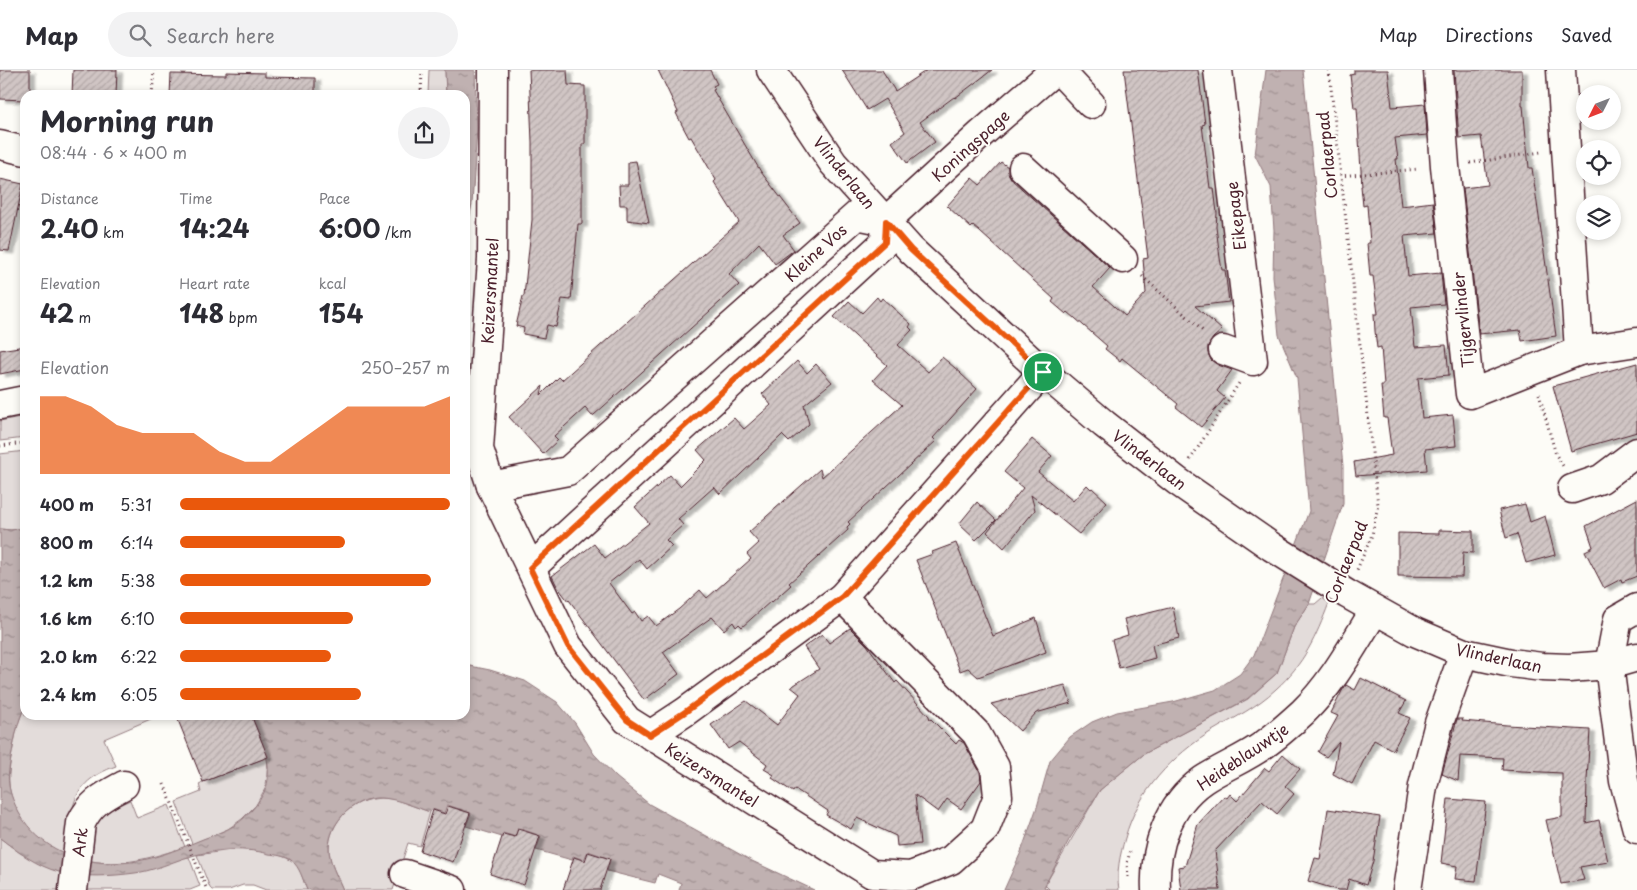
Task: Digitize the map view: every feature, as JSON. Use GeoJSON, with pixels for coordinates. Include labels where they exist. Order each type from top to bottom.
{"type":"FeatureCollection","features":[{"type":"Feature","properties":{"kind":"street","name":"Keizersmantel"},"geometry":{"type":"LineString","coordinates":[[493,70],[492,260],[479,449],[491,486],[568,646],[627,720],[872,874],[910,876],[951,860],[985,829],[998,796],[995,767],[976,733],[842,597]]}},
{"type":"Feature","properties":{"kind":"street","name":"Vlinderlaan"},"geometry":{"type":"LineString","coordinates":[[771,70],[833,163],[911,250],[1043,372],[1104,424],[1177,481],[1272,547],[1337,588],[1415,632],[1464,652],[1511,663],[1569,668],[1609,665],[1637,657]]}},
{"type":"Feature","properties":{"kind":"street","name":"Koningspage"},"geometry":{"type":"LineString","coordinates":[[886,221],[1057,70]]}},
{"type":"Feature","properties":{"kind":"street"},"geometry":{"type":"LineString","coordinates":[[1057,70],[1091,104]]}},
{"type":"Feature","properties":{"kind":"street","name":"Eikepage"},"geometry":{"type":"LineString","coordinates":[[1218,70],[1253,361]]}},
{"type":"Feature","properties":{"kind":"street","name":"Tijgervlinder"},"geometry":{"type":"LineString","coordinates":[[1438,70],[1445,166],[1470,394],[1579,351],[1637,342]]}},
{"type":"Feature","properties":{"kind":"street"},"geometry":{"type":"LineString","coordinates":[[1561,70],[1579,351]]}},
{"type":"Feature","properties":{"kind":"street"},"geometry":{"type":"LineString","coordinates":[[0,145],[20,150]]}},
{"type":"Feature","properties":{"kind":"street"},"geometry":{"type":"LineString","coordinates":[[1023,168],[1123,258]]}},
{"type":"Feature","properties":{"kind":"street","name":"Kleine Vos"},"geometry":{"type":"LineString","coordinates":[[491,486],[568,471],[857,215],[886,221]]}},
{"type":"Feature","properties":{"kind":"street"},"geometry":{"type":"LineString","coordinates":[[530,568],[885,242],[886,221]]}},
{"type":"Feature","properties":{"kind":"street"},"geometry":{"type":"LineString","coordinates":[[1223,350],[1253,361]]}},
{"type":"Feature","properties":{"kind":"street"},"geometry":{"type":"LineString","coordinates":[[650,735],[685,712],[842,597],[1043,372]]}},
{"type":"Feature","properties":{"kind":"street"},"geometry":{"type":"LineString","coordinates":[[0,404],[20,401]]}},
{"type":"Feature","properties":{"kind":"street"},"geometry":{"type":"LineString","coordinates":[[1572,489],[1601,479],[1637,452]]}},
{"type":"Feature","properties":{"kind":"street"},"geometry":{"type":"LineString","coordinates":[[1637,608],[1618,619],[1609,665],[1624,781],[1637,829]]}},
{"type":"Feature","properties":{"kind":"street","name":"Heideblauwtje"},"geometry":{"type":"LineString","coordinates":[[1156,890],[1155,872],[1158,851],[1164,831],[1173,812],[1186,795],[1202,782],[1265,744],[1305,710],[1339,668],[1375,610]]}},
{"type":"Feature","properties":{"kind":"street"},"geometry":{"type":"LineString","coordinates":[[1407,890],[1423,786],[1439,723],[1464,652]]}},
{"type":"Feature","properties":{"kind":"street","name":"Ark"},"geometry":{"type":"LineString","coordinates":[[74,887],[81,823],[95,802],[124,785]]}},
{"type":"Feature","properties":{"kind":"street"},"geometry":{"type":"LineString","coordinates":[[405,874],[452,890]]}},
{"type":"Feature","properties":{"kind":"path"},"geometry":{"type":"LineString","coordinates":[[152,90],[154,70]]}},
{"type":"Feature","properties":{"kind":"path"},"geometry":{"type":"LineString","coordinates":[[421,90],[422,70]]}},
{"type":"Feature","properties":{"kind":"path","name":"Corlaerpad"},"geometry":{"type":"LineString","coordinates":[[1329,70],[1378,504],[1372,535],[1337,588]]}},
{"type":"Feature","properties":{"kind":"path"},"geometry":{"type":"LineString","coordinates":[[1123,258],[1223,350]]}},
{"type":"Feature","properties":{"kind":"path"},"geometry":{"type":"LineString","coordinates":[[1177,481],[1253,361]]}},
{"type":"Feature","properties":{"kind":"path"},"geometry":{"type":"LineString","coordinates":[[1532,370],[1556,455],[1562,464],[1572,489]]}},
{"type":"Feature","properties":{"kind":"path"},"geometry":{"type":"LineString","coordinates":[[0,446],[20,443]]}},
{"type":"Feature","properties":{"kind":"path"},"geometry":{"type":"LineString","coordinates":[[164,784],[207,890]]}},
{"type":"Feature","properties":{"kind":"path"},"geometry":{"type":"LineString","coordinates":[[1128,881],[1127,864],[1132,845]]}},
{"type":"Feature","properties":{"kind":"shaded area"},"geometry":{"type":"Polygon","coordinates":[[[429,70],[445,70],[446,90],[428,90],[429,70]]]}},
{"type":"Feature","properties":{"kind":"shaded area"},"geometry":{"type":"Polygon","coordinates":[[[20,417],[20,439],[0,441],[0,421],[20,417]]]}},
{"type":"Feature","properties":{"kind":"shaded area"},"geometry":{"type":"Polygon","coordinates":[[[20,452],[20,529],[0,529],[0,454],[20,452]]]}},
{"type":"Feature","properties":{"kind":"shaded area"},"geometry":{"type":"Polygon","coordinates":[[[1322,598],[1329,603],[1319,627],[1302,660],[1286,680],[1261,701],[1212,731],[1183,752],[1158,776],[1148,790],[1138,805],[1125,838],[1119,864],[1119,890],[1050,890],[1045,885],[1100,790],[1144,754],[1248,699],[1277,673],[1294,627],[1309,604],[1315,604],[1322,598]]]}},
{"type":"Feature","properties":{"kind":"shaded area"},"geometry":{"type":"Polygon","coordinates":[[[20,720],[148,720],[104,739],[116,766],[88,781],[80,790],[72,812],[68,855],[40,840],[27,826],[16,809],[10,792],[9,774],[20,720]]]}},
{"type":"Feature","properties":{"kind":"shaded area"},"geometry":{"type":"Polygon","coordinates":[[[268,757],[266,787],[256,805],[242,819],[228,829],[192,844],[176,802],[201,792],[199,784],[203,782],[268,757]]]}},
{"type":"Feature","properties":{"kind":"shaded area"},"geometry":{"type":"Polygon","coordinates":[[[370,799],[394,799],[430,812],[420,846],[408,843],[393,890],[343,890],[330,857],[330,839],[333,831],[342,816],[356,805],[370,799]]]}},
{"type":"Feature","properties":{"kind":"shaded area"},"geometry":{"type":"Polygon","coordinates":[[[130,800],[137,818],[169,805],[185,847],[149,858],[124,862],[112,863],[87,860],[88,838],[93,826],[107,813],[130,800]]]}},
{"type":"Feature","properties":{"kind":"shaded area"},"geometry":{"type":"Polygon","coordinates":[[[0,838],[20,853],[65,873],[63,890],[0,890],[0,838]]]}},
{"type":"Feature","properties":{"kind":"shaded area"},"geometry":{"type":"Polygon","coordinates":[[[238,849],[271,853],[287,858],[298,867],[307,890],[266,890],[253,885],[243,885],[229,890],[212,890],[197,855],[238,849]]]}},
{"type":"Feature","properties":{"kind":"shaded area"},"geometry":{"type":"Polygon","coordinates":[[[189,857],[200,886],[190,890],[84,890],[85,875],[189,857]]]}},
{"type":"Feature","properties":{"kind":"water"},"geometry":{"type":"Polygon","coordinates":[[[445,70],[475,70],[477,128],[470,215],[470,90],[446,90],[445,70]]]}},
{"type":"Feature","properties":{"kind":"water"},"geometry":{"type":"Polygon","coordinates":[[[1266,70],[1303,70],[1343,466],[1343,504],[1309,604],[1294,627],[1277,673],[1247,699],[1144,754],[1100,790],[1069,840],[1044,887],[1049,890],[1004,890],[1021,852],[1037,807],[1050,761],[1070,737],[1092,722],[1117,712],[1173,702],[1215,690],[1240,674],[1254,655],[1309,511],[1297,378],[1279,335],[1273,276],[1274,230],[1271,187],[1255,155],[1266,70]]]}},
{"type":"Feature","properties":{"kind":"water"},"geometry":{"type":"Polygon","coordinates":[[[0,529],[20,529],[20,720],[13,747],[9,785],[16,807],[28,826],[49,845],[61,852],[89,861],[104,863],[130,862],[162,855],[225,830],[240,822],[259,800],[266,788],[268,779],[265,751],[253,720],[470,720],[470,666],[525,681],[557,702],[575,723],[594,754],[616,777],[649,804],[752,861],[814,890],[679,890],[681,883],[658,874],[655,883],[607,871],[610,859],[588,851],[584,860],[573,856],[572,860],[536,850],[541,836],[518,828],[515,837],[503,833],[502,837],[466,826],[471,813],[447,805],[444,813],[432,809],[430,812],[382,798],[360,802],[342,816],[335,825],[329,846],[330,857],[343,890],[307,890],[299,870],[291,860],[281,856],[247,850],[224,850],[201,854],[147,871],[117,875],[68,874],[43,866],[0,838],[0,529]]]}},
{"type":"Feature","properties":{"kind":"building"},"geometry":{"type":"Polygon","coordinates":[[[0,70],[30,70],[30,90],[20,90],[20,100],[0,99],[0,70]]]}},
{"type":"Feature","properties":{"kind":"building"},"geometry":{"type":"Polygon","coordinates":[[[73,70],[117,70],[116,90],[72,90],[73,70]]]}},
{"type":"Feature","properties":{"kind":"building"},"geometry":{"type":"Polygon","coordinates":[[[529,70],[567,70],[568,85],[585,86],[585,144],[582,144],[582,224],[578,224],[571,300],[562,299],[556,327],[547,325],[544,338],[523,334],[524,328],[516,326],[524,296],[532,220],[532,142],[529,70]]]}},
{"type":"Feature","properties":{"kind":"building"},"geometry":{"type":"Polygon","coordinates":[[[658,70],[710,70],[717,84],[713,86],[715,89],[713,90],[745,145],[761,172],[800,223],[783,235],[794,250],[775,264],[759,243],[729,274],[739,285],[594,415],[592,416],[585,408],[554,436],[558,440],[543,454],[509,417],[543,386],[541,395],[559,377],[562,380],[739,222],[714,182],[716,180],[691,137],[689,138],[682,125],[676,113],[678,112],[658,70]]]}},
{"type":"Feature","properties":{"kind":"building"},"geometry":{"type":"Polygon","coordinates":[[[842,70],[882,70],[895,91],[927,70],[992,70],[920,122],[935,142],[907,163],[892,142],[905,132],[885,99],[867,110],[842,70]]]}},
{"type":"Feature","properties":{"kind":"building"},"geometry":{"type":"Polygon","coordinates":[[[1124,70],[1198,70],[1205,124],[1202,125],[1210,188],[1214,188],[1220,258],[1222,270],[1225,270],[1229,302],[1195,306],[1222,330],[1213,338],[1208,346],[1211,360],[1218,365],[1232,370],[1217,391],[1225,398],[1201,427],[1176,407],[1178,404],[1122,358],[1120,361],[1105,349],[1107,346],[1068,312],[1066,314],[1052,302],[1054,299],[980,232],[973,226],[971,228],[947,206],[972,178],[980,185],[1001,162],[1008,167],[1008,173],[1012,180],[1110,268],[1093,287],[1125,316],[1146,293],[1143,259],[1148,258],[1124,70]]]}},
{"type":"Feature","properties":{"kind":"building"},"geometry":{"type":"Polygon","coordinates":[[[1354,70],[1388,70],[1392,107],[1425,104],[1427,135],[1395,138],[1401,206],[1433,202],[1437,233],[1404,236],[1408,276],[1441,273],[1444,304],[1411,307],[1415,347],[1446,345],[1449,375],[1418,378],[1422,418],[1453,415],[1456,446],[1425,449],[1427,470],[1356,476],[1354,462],[1392,455],[1387,418],[1384,418],[1381,385],[1384,385],[1381,347],[1377,348],[1375,331],[1374,314],[1378,314],[1373,276],[1370,276],[1367,243],[1370,243],[1367,205],[1363,206],[1357,108],[1354,108],[1350,75],[1354,74],[1354,70]]]}},
{"type":"Feature","properties":{"kind":"building"},"geometry":{"type":"Polygon","coordinates":[[[1454,70],[1522,70],[1522,106],[1529,168],[1532,168],[1556,336],[1522,341],[1520,330],[1479,334],[1463,188],[1488,185],[1481,136],[1459,138],[1454,70]]]}},
{"type":"Feature","properties":{"kind":"building"},"geometry":{"type":"Polygon","coordinates":[[[226,72],[265,73],[265,77],[315,78],[315,90],[170,90],[171,74],[226,75],[226,72]]]}},
{"type":"Feature","properties":{"kind":"building"},"geometry":{"type":"Polygon","coordinates":[[[636,161],[649,223],[627,220],[627,205],[620,205],[619,185],[628,185],[628,162],[636,161]]]}},
{"type":"Feature","properties":{"kind":"building"},"geometry":{"type":"Polygon","coordinates":[[[0,179],[20,183],[20,198],[9,251],[0,250],[0,179]]]}},
{"type":"Feature","properties":{"kind":"building"},"geometry":{"type":"Polygon","coordinates":[[[877,297],[880,301],[882,298],[911,324],[909,327],[912,330],[898,345],[928,372],[942,357],[977,389],[933,438],[936,441],[848,522],[850,524],[847,527],[848,530],[789,583],[791,585],[772,602],[742,627],[739,624],[736,627],[733,622],[724,630],[712,617],[663,652],[679,674],[644,700],[568,601],[552,576],[594,544],[605,558],[649,523],[635,507],[670,475],[680,486],[706,460],[697,450],[734,418],[744,429],[771,405],[762,394],[797,361],[807,373],[816,364],[832,382],[804,405],[809,424],[789,442],[782,435],[720,494],[714,487],[678,519],[683,525],[666,540],[672,546],[647,569],[639,559],[609,583],[632,614],[635,612],[641,621],[648,616],[656,626],[700,590],[707,598],[751,559],[747,554],[759,543],[749,532],[820,469],[822,477],[902,405],[873,380],[887,365],[834,317],[849,301],[862,313],[877,297]]]}},
{"type":"Feature","properties":{"kind":"building"},"geometry":{"type":"Polygon","coordinates":[[[20,347],[20,370],[0,374],[0,350],[20,347]]]}},
{"type":"Feature","properties":{"kind":"building"},"geometry":{"type":"Polygon","coordinates":[[[1637,363],[1637,432],[1571,451],[1553,386],[1637,363]]]}},
{"type":"Feature","properties":{"kind":"building"},"geometry":{"type":"Polygon","coordinates":[[[1032,439],[1052,456],[1038,472],[1073,501],[1087,485],[1107,502],[1079,534],[1031,495],[1035,510],[1004,548],[987,532],[1023,488],[1004,472],[1032,439]]]}},
{"type":"Feature","properties":{"kind":"building"},"geometry":{"type":"Polygon","coordinates":[[[1637,499],[1637,576],[1622,582],[1621,579],[1604,588],[1585,551],[1593,547],[1586,526],[1637,499]]]}},
{"type":"Feature","properties":{"kind":"building"},"geometry":{"type":"Polygon","coordinates":[[[977,502],[996,520],[976,540],[959,524],[977,502]]]}},
{"type":"Feature","properties":{"kind":"building"},"geometry":{"type":"Polygon","coordinates":[[[1525,504],[1530,522],[1545,516],[1555,555],[1526,563],[1517,534],[1506,538],[1499,510],[1525,504]]]}},
{"type":"Feature","properties":{"kind":"building"},"geometry":{"type":"Polygon","coordinates":[[[1439,530],[1473,531],[1473,553],[1463,552],[1462,577],[1398,576],[1398,533],[1439,534],[1439,530]]]}},
{"type":"Feature","properties":{"kind":"building"},"geometry":{"type":"Polygon","coordinates":[[[956,543],[993,636],[1036,618],[1046,652],[978,677],[968,668],[960,671],[916,560],[956,543]]]}},
{"type":"Feature","properties":{"kind":"building"},"geometry":{"type":"Polygon","coordinates":[[[1173,607],[1179,638],[1152,645],[1155,658],[1119,668],[1112,640],[1128,635],[1124,619],[1173,607]]]}},
{"type":"Feature","properties":{"kind":"building"},"geometry":{"type":"Polygon","coordinates":[[[850,628],[867,645],[895,683],[897,681],[929,716],[930,720],[956,744],[959,740],[964,743],[980,772],[981,781],[961,809],[947,799],[938,812],[915,795],[920,844],[897,846],[896,836],[857,818],[851,829],[826,815],[828,811],[795,789],[793,792],[772,778],[774,775],[764,769],[767,764],[739,742],[728,749],[711,725],[746,701],[777,725],[800,694],[791,687],[819,669],[804,647],[822,634],[829,643],[850,628]]]}},
{"type":"Feature","properties":{"kind":"building"},"geometry":{"type":"Polygon","coordinates":[[[1361,678],[1406,701],[1399,713],[1410,718],[1393,750],[1374,740],[1352,784],[1333,774],[1339,742],[1326,757],[1318,752],[1338,716],[1331,713],[1342,691],[1346,685],[1355,690],[1361,678]]]}},
{"type":"Feature","properties":{"kind":"building"},"geometry":{"type":"Polygon","coordinates":[[[1065,685],[1071,703],[1036,713],[1020,731],[991,704],[1065,685]]]}},
{"type":"Feature","properties":{"kind":"building"},"geometry":{"type":"Polygon","coordinates":[[[1457,719],[1507,725],[1590,730],[1586,823],[1599,820],[1608,862],[1580,867],[1584,880],[1561,884],[1546,820],[1562,817],[1562,773],[1502,770],[1503,758],[1460,756],[1458,781],[1442,774],[1457,719]]]}},
{"type":"Feature","properties":{"kind":"building"},"geometry":{"type":"Polygon","coordinates":[[[178,720],[253,720],[268,757],[203,782],[178,720]]]}},
{"type":"Feature","properties":{"kind":"building"},"geometry":{"type":"Polygon","coordinates":[[[1283,754],[1300,769],[1285,786],[1294,794],[1277,814],[1262,801],[1215,851],[1220,890],[1181,890],[1178,867],[1185,866],[1198,824],[1224,796],[1227,798],[1230,794],[1237,801],[1265,768],[1269,771],[1283,754]]]}},
{"type":"Feature","properties":{"kind":"building"},"geometry":{"type":"Polygon","coordinates":[[[1448,799],[1486,802],[1476,881],[1455,879],[1457,866],[1441,863],[1448,799]]]}},
{"type":"Feature","properties":{"kind":"building"},"geometry":{"type":"Polygon","coordinates":[[[448,806],[470,813],[453,862],[420,851],[433,810],[445,814],[448,806]]]}},
{"type":"Feature","properties":{"kind":"building"},"geometry":{"type":"Polygon","coordinates":[[[1328,809],[1380,817],[1373,861],[1366,885],[1349,879],[1346,890],[1338,890],[1308,881],[1315,858],[1320,859],[1328,809]]]}},
{"type":"Feature","properties":{"kind":"building"},"geometry":{"type":"Polygon","coordinates":[[[518,829],[540,836],[524,885],[490,874],[503,834],[515,837],[518,829]]]}},
{"type":"Feature","properties":{"kind":"building"},"geometry":{"type":"Polygon","coordinates":[[[588,852],[610,859],[600,890],[563,890],[574,857],[585,861],[588,852]]]}},
{"type":"Feature","properties":{"kind":"route"},"geometry":{"type":"LineString","coordinates":[[886,221],[911,250],[1043,372],[842,597],[778,642],[685,712],[650,735],[627,720],[568,646],[530,568],[885,242],[886,221]]}}]}
